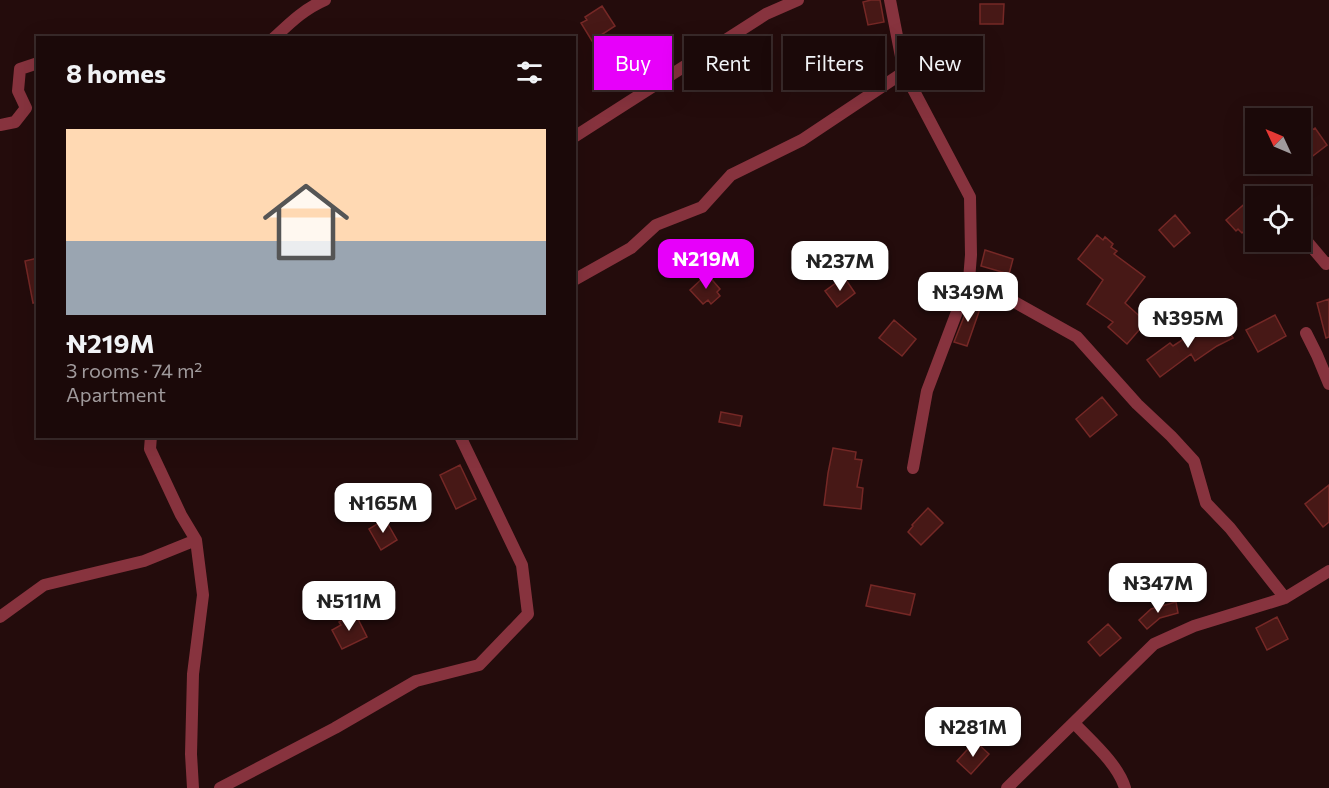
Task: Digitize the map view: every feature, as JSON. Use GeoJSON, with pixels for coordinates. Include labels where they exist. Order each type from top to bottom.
{"type":"FeatureCollection","features":[{"type":"Feature","properties":{"kind":"street"},"geometry":{"type":"LineString","coordinates":[[275,36],[302,12],[325,0]]}},
{"type":"Feature","properties":{"kind":"street"},"geometry":{"type":"LineString","coordinates":[[576,136],[766,14],[798,0]]}},
{"type":"Feature","properties":{"kind":"street"},"geometry":{"type":"LineString","coordinates":[[890,0],[897,36]]}},
{"type":"Feature","properties":{"kind":"street"},"geometry":{"type":"LineString","coordinates":[[0,125],[15,122],[26,108],[18,91],[21,69],[36,64]]}},
{"type":"Feature","properties":{"kind":"street"},"geometry":{"type":"LineString","coordinates":[[576,279],[631,248],[656,225],[702,207],[730,175],[802,140],[897,77]]}},
{"type":"Feature","properties":{"kind":"street"},"geometry":{"type":"LineString","coordinates":[[913,468],[927,391],[969,280],[970,255],[970,197],[914,90]]}},
{"type":"Feature","properties":{"kind":"street"},"geometry":{"type":"LineString","coordinates":[[1311,246],[1326,264],[1329,263]]}},
{"type":"Feature","properties":{"kind":"street"},"geometry":{"type":"LineString","coordinates":[[969,280],[1002,295],[1077,337],[1137,404],[1194,461],[1206,503],[1230,528],[1286,598]]}},
{"type":"Feature","properties":{"kind":"street"},"geometry":{"type":"LineString","coordinates":[[1306,333],[1329,384]]}},
{"type":"Feature","properties":{"kind":"street"},"geometry":{"type":"LineString","coordinates":[[151,438],[150,449],[196,540],[202,595],[193,674],[191,754],[193,788]]}},
{"type":"Feature","properties":{"kind":"street"},"geometry":{"type":"LineString","coordinates":[[220,788],[335,728],[416,681],[478,665],[528,614],[522,565],[461,438]]}},
{"type":"Feature","properties":{"kind":"street"},"geometry":{"type":"LineString","coordinates":[[0,617],[44,585],[144,561],[196,540]]}},
{"type":"Feature","properties":{"kind":"street"},"geometry":{"type":"LineString","coordinates":[[1006,788],[1154,644],[1194,626],[1286,598],[1329,571]]}},
{"type":"Feature","properties":{"kind":"street"},"geometry":{"type":"LineString","coordinates":[[1074,723],[1122,776],[1125,788]]}},
{"type":"Feature","properties":{"kind":"building"},"geometry":{"type":"Polygon","coordinates":[[[880,0],[884,22],[868,25],[863,2],[880,0]]]}},
{"type":"Feature","properties":{"kind":"building"},"geometry":{"type":"Polygon","coordinates":[[[980,4],[1004,4],[1003,24],[980,24],[980,4]]]}},
{"type":"Feature","properties":{"kind":"building"},"geometry":{"type":"Polygon","coordinates":[[[602,6],[615,26],[600,36],[594,36],[592,41],[581,23],[587,20],[585,17],[602,6]]]}},
{"type":"Feature","properties":{"kind":"building"},"geometry":{"type":"Polygon","coordinates":[[[1315,128],[1327,145],[1311,157],[1311,131],[1315,128]]]}},
{"type":"Feature","properties":{"kind":"building"},"geometry":{"type":"Polygon","coordinates":[[[1245,204],[1245,230],[1242,233],[1238,229],[1236,231],[1226,220],[1245,204]]]}},
{"type":"Feature","properties":{"kind":"building"},"geometry":{"type":"Polygon","coordinates":[[[1175,215],[1190,233],[1174,247],[1159,230],[1175,215]]]}},
{"type":"Feature","properties":{"kind":"building"},"geometry":{"type":"Polygon","coordinates":[[[1097,235],[1103,240],[1105,237],[1113,244],[1111,247],[1117,251],[1114,254],[1145,277],[1125,303],[1146,322],[1127,344],[1108,327],[1113,322],[1087,304],[1103,280],[1078,259],[1097,235]]]}},
{"type":"Feature","properties":{"kind":"building"},"geometry":{"type":"Polygon","coordinates":[[[985,250],[1013,259],[1009,274],[981,266],[985,250]]]}},
{"type":"Feature","properties":{"kind":"building"},"geometry":{"type":"Polygon","coordinates":[[[36,258],[36,302],[33,303],[25,261],[36,258]]]}},
{"type":"Feature","properties":{"kind":"building"},"geometry":{"type":"Polygon","coordinates":[[[707,274],[720,289],[717,292],[720,296],[711,304],[708,300],[703,304],[690,290],[707,274]]]}},
{"type":"Feature","properties":{"kind":"building"},"geometry":{"type":"Polygon","coordinates":[[[844,277],[855,293],[837,307],[825,291],[844,277]]]}},
{"type":"Feature","properties":{"kind":"building"},"geometry":{"type":"Polygon","coordinates":[[[971,299],[982,303],[967,346],[954,342],[971,299]]]}},
{"type":"Feature","properties":{"kind":"building"},"geometry":{"type":"Polygon","coordinates":[[[1329,299],[1329,337],[1326,338],[1317,303],[1329,299]]]}},
{"type":"Feature","properties":{"kind":"building"},"geometry":{"type":"Polygon","coordinates":[[[1275,315],[1286,336],[1258,352],[1246,330],[1275,315]]]}},
{"type":"Feature","properties":{"kind":"building"},"geometry":{"type":"Polygon","coordinates":[[[894,320],[916,339],[902,356],[879,338],[894,320]]]}},
{"type":"Feature","properties":{"kind":"building"},"geometry":{"type":"Polygon","coordinates":[[[1226,326],[1233,338],[1195,361],[1191,354],[1160,377],[1147,360],[1170,343],[1173,346],[1202,327],[1208,336],[1226,326]]]}},
{"type":"Feature","properties":{"kind":"building"},"geometry":{"type":"Polygon","coordinates":[[[1102,397],[1117,415],[1090,437],[1076,419],[1102,397]]]}},
{"type":"Feature","properties":{"kind":"building"},"geometry":{"type":"Polygon","coordinates":[[[721,412],[742,416],[740,426],[719,422],[721,412]]]}},
{"type":"Feature","properties":{"kind":"building"},"geometry":{"type":"Polygon","coordinates":[[[833,448],[856,452],[855,459],[862,460],[857,487],[863,488],[861,509],[824,505],[833,448]]]}},
{"type":"Feature","properties":{"kind":"building"},"geometry":{"type":"Polygon","coordinates":[[[460,465],[476,499],[456,509],[440,475],[460,465]]]}},
{"type":"Feature","properties":{"kind":"building"},"geometry":{"type":"Polygon","coordinates":[[[1329,485],[1329,522],[1323,527],[1305,504],[1329,485]]]}},
{"type":"Feature","properties":{"kind":"building"},"geometry":{"type":"Polygon","coordinates":[[[928,508],[943,523],[921,545],[908,532],[928,508]]]}},
{"type":"Feature","properties":{"kind":"building"},"geometry":{"type":"Polygon","coordinates":[[[385,519],[397,540],[381,550],[369,529],[385,519]]]}},
{"type":"Feature","properties":{"kind":"building"},"geometry":{"type":"Polygon","coordinates":[[[871,585],[915,594],[910,615],[866,606],[871,585]]]}},
{"type":"Feature","properties":{"kind":"building"},"geometry":{"type":"Polygon","coordinates":[[[1176,602],[1178,613],[1160,618],[1147,629],[1139,620],[1151,609],[1176,602]]]}},
{"type":"Feature","properties":{"kind":"building"},"geometry":{"type":"Polygon","coordinates":[[[352,615],[355,620],[358,619],[367,637],[342,649],[332,630],[341,625],[339,622],[352,615]]]}},
{"type":"Feature","properties":{"kind":"building"},"geometry":{"type":"Polygon","coordinates":[[[1277,617],[1288,639],[1267,650],[1256,628],[1277,617]]]}},
{"type":"Feature","properties":{"kind":"building"},"geometry":{"type":"Polygon","coordinates":[[[1108,624],[1121,638],[1100,656],[1088,642],[1108,624]]]}},
{"type":"Feature","properties":{"kind":"building"},"geometry":{"type":"Polygon","coordinates":[[[975,741],[989,754],[971,774],[957,761],[975,741]]]}}]}
